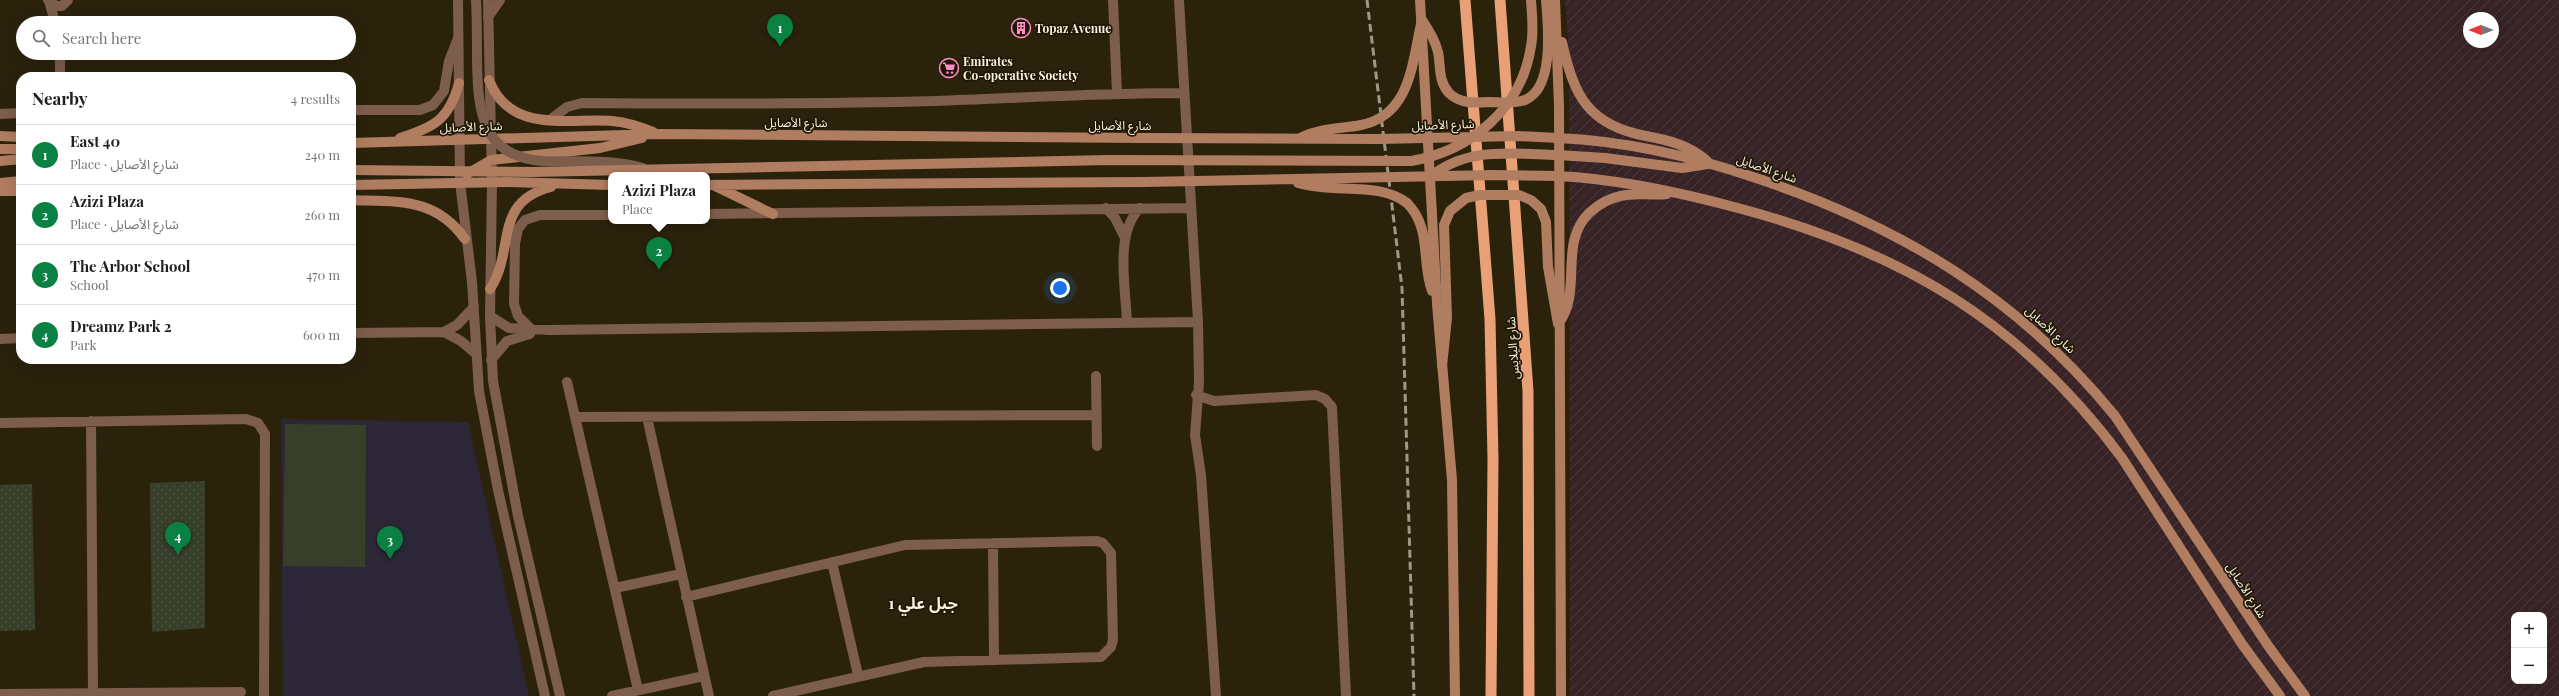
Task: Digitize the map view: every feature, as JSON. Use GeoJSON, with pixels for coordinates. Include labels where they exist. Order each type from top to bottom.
{"type":"FeatureCollection","features":[{"type":"Feature","properties":{"kind":"highway","name":"شارع اليلايس"},"geometry":{"type":"LineString","coordinates":[[1465,0],[1490,319],[1493,459],[1491,696]]}},
{"type":"Feature","properties":{"kind":"highway","name":"شارع اليلايس"},"geometry":{"type":"LineString","coordinates":[[1500,0],[1528,391],[1529,696]]}},
{"type":"Feature","properties":{"kind":"main road"},"geometry":{"type":"LineString","coordinates":[[1420,0],[1437,304],[1450,442],[1454,520],[1455,696]]}},
{"type":"Feature","properties":{"kind":"main road"},"geometry":{"type":"LineString","coordinates":[[356,170],[532,172],[1085,160],[1398,162],[1425,159],[1451,150],[1475,137],[1496,119],[1513,97],[1525,72],[1531,46],[1531,0]]}},
{"type":"Feature","properties":{"kind":"main road"},"geometry":{"type":"LineString","coordinates":[[1422,20],[1435,43],[1440,77],[1451,95],[1469,103],[1520,101],[1530,98],[1537,91],[1544,70],[1548,45],[1546,0]]}},
{"type":"Feature","properties":{"kind":"main road"},"geometry":{"type":"LineString","coordinates":[[1555,0],[1558,138],[1561,696]]}},
{"type":"Feature","properties":{"kind":"main road"},"geometry":{"type":"LineString","coordinates":[[1556,13],[1572,82],[1580,98],[1592,112],[1608,124],[1625,131],[1666,140],[1685,146],[1710,163]]}},
{"type":"Feature","properties":{"kind":"main road"},"geometry":{"type":"LineString","coordinates":[[1297,140],[1329,128],[1369,123],[1391,110],[1406,88],[1422,20]]}},
{"type":"Feature","properties":{"kind":"main road"},"geometry":{"type":"LineString","coordinates":[[490,80],[498,98],[513,112],[525,117],[550,120],[613,121],[636,125],[659,134]]}},
{"type":"Feature","properties":{"kind":"main road"},"geometry":{"type":"LineString","coordinates":[[387,142],[425,130],[441,119],[451,105],[459,83]]}},
{"type":"Feature","properties":{"kind":"main road"},"geometry":{"type":"LineString","coordinates":[[460,182],[475,168],[491,160],[600,148],[659,134]]}},
{"type":"Feature","properties":{"kind":"main road","name":"شارع الأصايل"},"geometry":{"type":"LineString","coordinates":[[356,143],[659,134],[1297,140],[1428,137],[1558,138],[1615,143],[1710,163],[1783,187],[1874,224],[1941,262],[2020,318],[2075,370],[2127,432],[2268,647],[2305,696]]}},
{"type":"Feature","properties":{"kind":"main road"},"geometry":{"type":"LineString","coordinates":[[0,136],[16,137]]}},
{"type":"Feature","properties":{"kind":"main road"},"geometry":{"type":"LineString","coordinates":[[0,149],[16,149]]}},
{"type":"Feature","properties":{"kind":"main road"},"geometry":{"type":"LineString","coordinates":[[1430,177],[1455,161],[1474,155],[1558,155],[1605,158],[1682,168],[1710,163]]}},
{"type":"Feature","properties":{"kind":"main road"},"geometry":{"type":"LineString","coordinates":[[0,160],[16,159]]}},
{"type":"Feature","properties":{"kind":"main road"},"geometry":{"type":"LineString","coordinates":[[710,185],[1142,182],[1558,176],[1609,180],[1677,192],[1772,218],[1858,248],[1943,290],[2008,335],[2058,381],[2106,437],[2242,644],[2280,696]]}},
{"type":"Feature","properties":{"kind":"main road"},"geometry":{"type":"LineString","coordinates":[[1289,180],[1320,188],[1382,191],[1396,196],[1407,203],[1417,214],[1423,228],[1429,280],[1437,304]]}},
{"type":"Feature","properties":{"kind":"main road"},"geometry":{"type":"LineString","coordinates":[[0,183],[16,181]]}},
{"type":"Feature","properties":{"kind":"main road"},"geometry":{"type":"LineString","coordinates":[[356,185],[492,182],[559,185],[608,185]]}},
{"type":"Feature","properties":{"kind":"main road"},"geometry":{"type":"LineString","coordinates":[[490,289],[500,271],[507,229],[518,206],[528,196],[559,185]]}},
{"type":"Feature","properties":{"kind":"main road"},"geometry":{"type":"LineString","coordinates":[[710,185],[773,214]]}},
{"type":"Feature","properties":{"kind":"main road"},"geometry":{"type":"LineString","coordinates":[[0,191],[16,191]]}},
{"type":"Feature","properties":{"kind":"main road"},"geometry":{"type":"LineString","coordinates":[[1558,324],[1566,312],[1569,300],[1573,243],[1586,216],[1605,201],[1620,196],[1677,192]]}},
{"type":"Feature","properties":{"kind":"main road"},"geometry":{"type":"LineString","coordinates":[[1442,366],[1446,318],[1444,225],[1450,211],[1466,198],[1480,195],[1519,195],[1531,200],[1541,209],[1546,222],[1548,267],[1558,324]]}},
{"type":"Feature","properties":{"kind":"main road"},"geometry":{"type":"LineString","coordinates":[[356,200],[400,202],[430,208],[457,228],[465,240]]}},
{"type":"Feature","properties":{"kind":"street"},"geometry":{"type":"LineString","coordinates":[[476,0],[478,103],[485,125],[500,144],[515,154],[533,160],[618,163],[651,170]]}},
{"type":"Feature","properties":{"kind":"street"},"geometry":{"type":"LineString","coordinates":[[488,0],[492,182],[490,289],[491,360],[499,425],[518,516],[560,696]]}},
{"type":"Feature","properties":{"kind":"street"},"geometry":{"type":"LineString","coordinates":[[488,17],[500,0]]}},
{"type":"Feature","properties":{"kind":"street"},"geometry":{"type":"LineString","coordinates":[[1113,0],[1117,93]]}},
{"type":"Feature","properties":{"kind":"street"},"geometry":{"type":"LineString","coordinates":[[1179,0],[1190,208],[1198,322],[1199,382],[1196,395],[1195,442],[1201,475],[1216,696]]}},
{"type":"Feature","properties":{"kind":"street"},"geometry":{"type":"LineString","coordinates":[[49,2],[56,6],[68,1]]}},
{"type":"Feature","properties":{"kind":"street"},"geometry":{"type":"LineString","coordinates":[[63,16],[68,1]]}},
{"type":"Feature","properties":{"kind":"street"},"geometry":{"type":"LineString","coordinates":[[49,2],[53,16]]}},
{"type":"Feature","properties":{"kind":"street"},"geometry":{"type":"LineString","coordinates":[[456,2],[458,36],[458,139],[460,182],[465,240],[474,307],[475,353],[479,391],[498,490],[546,696]]}},
{"type":"Feature","properties":{"kind":"street"},"geometry":{"type":"LineString","coordinates":[[356,110],[420,110],[434,106],[444,90],[449,62],[458,36]]}},
{"type":"Feature","properties":{"kind":"street"},"geometry":{"type":"LineString","coordinates":[[59,60],[60,72]]}},
{"type":"Feature","properties":{"kind":"street"},"geometry":{"type":"LineString","coordinates":[[550,120],[567,107],[582,103],[920,101],[1117,93],[1184,94]]}},
{"type":"Feature","properties":{"kind":"street"},"geometry":{"type":"LineString","coordinates":[[0,114],[16,113]]}},
{"type":"Feature","properties":{"kind":"street"},"geometry":{"type":"LineString","coordinates":[[0,180],[16,181]]}},
{"type":"Feature","properties":{"kind":"street"},"geometry":{"type":"LineString","coordinates":[[1106,208],[1115,218],[1124,236]]}},
{"type":"Feature","properties":{"kind":"street"},"geometry":{"type":"LineString","coordinates":[[1127,323],[1124,236],[1131,218],[1140,208]]}},
{"type":"Feature","properties":{"kind":"street"},"geometry":{"type":"LineString","coordinates":[[710,214],[1190,208]]}},
{"type":"Feature","properties":{"kind":"street"},"geometry":{"type":"LineString","coordinates":[[531,329],[518,316],[514,304],[515,244],[518,229],[525,220],[540,215],[608,215]]}},
{"type":"Feature","properties":{"kind":"street"},"geometry":{"type":"LineString","coordinates":[[356,333],[444,332],[458,325],[474,307]]}},
{"type":"Feature","properties":{"kind":"street"},"geometry":{"type":"LineString","coordinates":[[490,316],[509,328],[550,330],[1198,322]]}},
{"type":"Feature","properties":{"kind":"street"},"geometry":{"type":"LineString","coordinates":[[491,360],[498,349],[512,338],[550,330]]}},
{"type":"Feature","properties":{"kind":"street"},"geometry":{"type":"LineString","coordinates":[[444,332],[460,340],[475,353]]}},
{"type":"Feature","properties":{"kind":"street"},"geometry":{"type":"LineString","coordinates":[[0,339],[16,338]]}},
{"type":"Feature","properties":{"kind":"street"},"geometry":{"type":"LineString","coordinates":[[1096,376],[1097,446]]}},
{"type":"Feature","properties":{"kind":"street"},"geometry":{"type":"LineString","coordinates":[[567,382],[638,690]]}},
{"type":"Feature","properties":{"kind":"street"},"geometry":{"type":"LineString","coordinates":[[1196,395],[1214,401],[1316,394],[1326,399],[1332,407],[1346,696]]}},
{"type":"Feature","properties":{"kind":"street"},"geometry":{"type":"LineString","coordinates":[[576,417],[1096,415]]}},
{"type":"Feature","properties":{"kind":"street"},"geometry":{"type":"LineString","coordinates":[[647,417],[709,696]]}},
{"type":"Feature","properties":{"kind":"street"},"geometry":{"type":"LineString","coordinates":[[0,423],[246,419],[252,420],[262,428],[265,448],[264,696]]}},
{"type":"Feature","properties":{"kind":"street"},"geometry":{"type":"LineString","coordinates":[[91,422],[93,693]]}},
{"type":"Feature","properties":{"kind":"street"},"geometry":{"type":"LineString","coordinates":[[993,543],[994,660]]}},
{"type":"Feature","properties":{"kind":"street"},"geometry":{"type":"LineString","coordinates":[[686,597],[905,545],[1103,543],[1111,553],[1111,647],[1101,657],[924,662],[858,675],[773,696]]}},
{"type":"Feature","properties":{"kind":"street"},"geometry":{"type":"LineString","coordinates":[[832,562],[858,675]]}},
{"type":"Feature","properties":{"kind":"street"},"geometry":{"type":"LineString","coordinates":[[615,588],[681,574]]}},
{"type":"Feature","properties":{"kind":"street"},"geometry":{"type":"LineString","coordinates":[[612,696],[704,676]]}},
{"type":"Feature","properties":{"kind":"street"},"geometry":{"type":"LineString","coordinates":[[0,694],[241,692]]}},
{"type":"Feature","properties":{"kind":"shaded area"},"geometry":{"type":"Polygon","coordinates":[[[1565,0],[2559,0],[2559,696],[1570,696],[1569,53],[1565,0]]]}},
{"type":"Feature","properties":{"kind":"shaded area"},"geometry":{"type":"Polygon","coordinates":[[[281,419],[468,422],[529,696],[283,696],[281,419]]]}},
{"type":"Feature","properties":{"kind":"green space"},"geometry":{"type":"Polygon","coordinates":[[[285,424],[366,425],[365,567],[283,566],[285,424]]]}},
{"type":"Feature","properties":{"kind":"green space"},"geometry":{"type":"Polygon","coordinates":[[[205,481],[205,628],[152,632],[150,483],[205,481]]]}},
{"type":"Feature","properties":{"kind":"green space"},"geometry":{"type":"Polygon","coordinates":[[[32,484],[35,630],[0,631],[0,485],[32,484]]]}},
{"type":"Feature","properties":{"kind":"railway"},"geometry":{"type":"LineString","coordinates":[[1367,0],[1402,288],[1414,696]]}},
{"type":"Feature","properties":{"kind":"place","name":"Topaz Avenue"},"geometry":{"type":"Point","coordinates":[1021,28]}},
{"type":"Feature","properties":{"kind":"place","name":"East 40"},"geometry":{"type":"Point","coordinates":[780,47]}},
{"type":"Feature","properties":{"kind":"place","name":"Emirates Co-operative Society"},"geometry":{"type":"Point","coordinates":[949,68]}},
{"type":"Feature","properties":{"kind":"place","name":"Azizi Plaza"},"geometry":{"type":"Point","coordinates":[659,270]}},
{"type":"Feature","properties":{"kind":"place","name":"Dreamz Park 2"},"geometry":{"type":"Point","coordinates":[178,555]}},
{"type":"Feature","properties":{"kind":"place","name":"The Arbor School"},"geometry":{"type":"Point","coordinates":[390,559]}},
{"type":"Feature","properties":{"kind":"district","name":"جبل علي 1"},"geometry":{"type":"Point","coordinates":[923,602]}}]}
